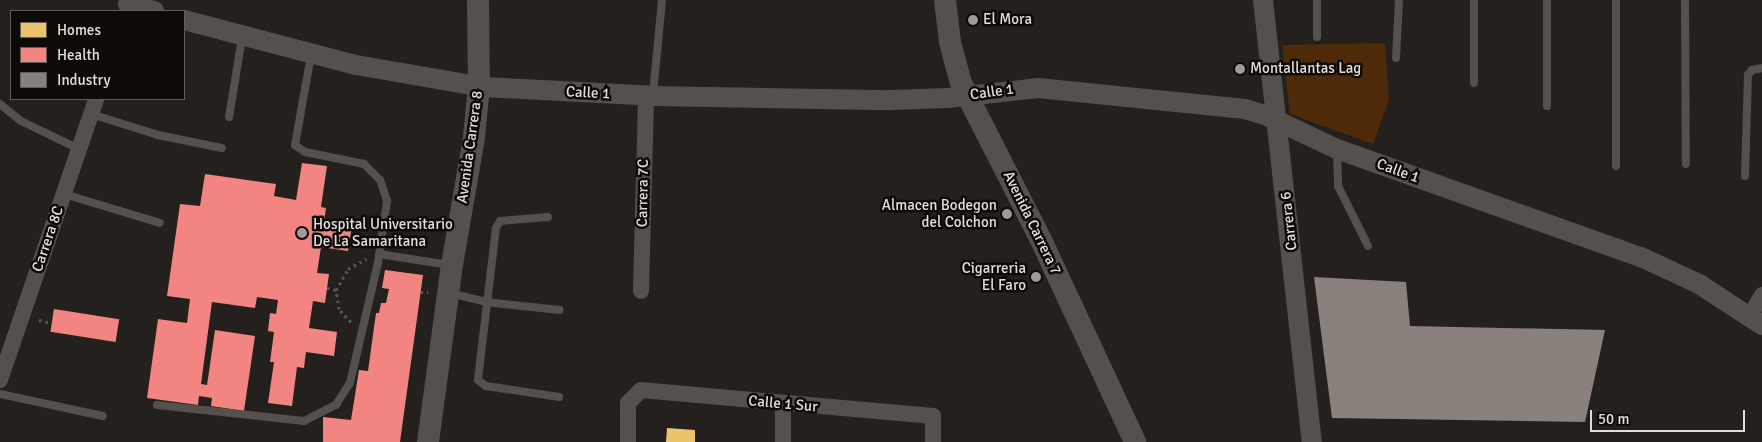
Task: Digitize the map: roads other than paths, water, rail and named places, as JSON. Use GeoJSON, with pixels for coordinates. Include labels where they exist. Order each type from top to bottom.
{"type":"FeatureCollection","features":[{"type":"Feature","properties":{"kind":"main road","name":"Avenida Carrera 8"},"geometry":{"type":"LineString","coordinates":[[428,442],[479,86],[478,0]]}},
{"type":"Feature","properties":{"kind":"main road","name":"Avenida Carrera 7"},"geometry":{"type":"LineString","coordinates":[[945,0],[956,69],[967,96],[1034,224],[1135,442]]}},
{"type":"Feature","properties":{"kind":"street","name":"Carrera 6"},"geometry":{"type":"LineString","coordinates":[[1263,0],[1312,442]]}},
{"type":"Feature","properties":{"kind":"street"},"geometry":{"type":"LineString","coordinates":[[128,5],[150,10]]}},
{"type":"Feature","properties":{"kind":"street","name":"Calle 1"},"geometry":{"type":"LineString","coordinates":[[185,20],[242,38],[312,55],[479,86],[649,96],[891,100],[967,96],[1038,88],[1257,111],[1337,149],[1641,257],[1699,284],[1756,321]]}},
{"type":"Feature","properties":{"kind":"street","name":"Carrera 7C"},"geometry":{"type":"LineString","coordinates":[[641,290],[649,96]]}},
{"type":"Feature","properties":{"kind":"street","name":"Carrera 8C"},"geometry":{"type":"LineString","coordinates":[[0,380],[93,106]]}},
{"type":"Feature","properties":{"kind":"street"},"geometry":{"type":"LineString","coordinates":[[1756,321],[1762,295]]}},
{"type":"Feature","properties":{"kind":"street","name":"Calle 1 Sur"},"geometry":{"type":"LineString","coordinates":[[628,442],[628,403],[635,394],[642,390],[783,405],[933,416],[933,442]]}},
{"type":"Feature","properties":{"kind":"street"},"geometry":{"type":"LineString","coordinates":[[783,405],[783,442]]}},
{"type":"Feature","properties":{"kind":"lane"},"geometry":{"type":"LineString","coordinates":[[649,96],[662,0]]}},
{"type":"Feature","properties":{"kind":"lane"},"geometry":{"type":"LineString","coordinates":[[1317,37],[1318,0]]}},
{"type":"Feature","properties":{"kind":"lane"},"geometry":{"type":"LineString","coordinates":[[1396,58],[1399,0]]}},
{"type":"Feature","properties":{"kind":"lane"},"geometry":{"type":"LineString","coordinates":[[1474,0],[1474,83]]}},
{"type":"Feature","properties":{"kind":"lane"},"geometry":{"type":"LineString","coordinates":[[1547,0],[1547,106]]}},
{"type":"Feature","properties":{"kind":"lane"},"geometry":{"type":"LineString","coordinates":[[1616,0],[1616,166]]}},
{"type":"Feature","properties":{"kind":"lane"},"geometry":{"type":"LineString","coordinates":[[1685,0],[1686,164]]}},
{"type":"Feature","properties":{"kind":"lane"},"geometry":{"type":"LineString","coordinates":[[229,117],[242,38]]}},
{"type":"Feature","properties":{"kind":"lane"},"geometry":{"type":"LineString","coordinates":[[157,404],[292,421],[316,418],[336,404],[345,393],[363,326],[379,254],[387,201],[380,180],[372,170],[355,160],[305,152],[296,145],[312,55]]}},
{"type":"Feature","properties":{"kind":"lane"},"geometry":{"type":"LineString","coordinates":[[1745,176],[1748,75],[1752,70],[1762,68]]}},
{"type":"Feature","properties":{"kind":"lane"},"geometry":{"type":"LineString","coordinates":[[0,104],[21,121],[79,149]]}},
{"type":"Feature","properties":{"kind":"lane"},"geometry":{"type":"LineString","coordinates":[[93,106],[158,135],[222,148]]}},
{"type":"Feature","properties":{"kind":"lane"},"geometry":{"type":"LineString","coordinates":[[1337,149],[1338,186],[1368,246]]}},
{"type":"Feature","properties":{"kind":"lane"},"geometry":{"type":"LineString","coordinates":[[64,194],[160,223]]}},
{"type":"Feature","properties":{"kind":"lane"},"geometry":{"type":"LineString","coordinates":[[548,217],[500,221],[490,260],[478,380],[486,386],[560,397]]}},
{"type":"Feature","properties":{"kind":"lane"},"geometry":{"type":"LineString","coordinates":[[379,254],[452,265]]}},
{"type":"Feature","properties":{"kind":"lane"},"geometry":{"type":"LineString","coordinates":[[448,293],[485,302],[560,310]]}},
{"type":"Feature","properties":{"kind":"lane"},"geometry":{"type":"LineString","coordinates":[[0,394],[103,416]]}},
{"type":"Feature","properties":{"kind":"place","name":"El Mora"},"geometry":{"type":"Point","coordinates":[973,20]}},
{"type":"Feature","properties":{"kind":"place","name":"Montallantas Lag"},"geometry":{"type":"Point","coordinates":[1240,69]}},
{"type":"Feature","properties":{"kind":"place","name":"Almacen Bodegon del Colchon"},"geometry":{"type":"Point","coordinates":[1007,214]}},
{"type":"Feature","properties":{"kind":"place","name":"Hospital Universitario De La Samaritana"},"geometry":{"type":"Point","coordinates":[302,233]}},
{"type":"Feature","properties":{"kind":"place","name":"Cigarreria El Faro"},"geometry":{"type":"Point","coordinates":[1036,277]}}]}
